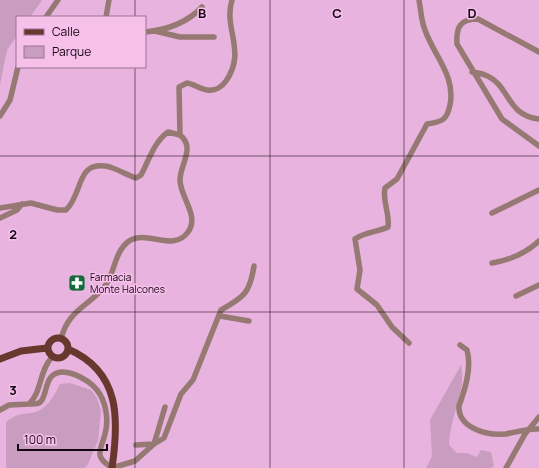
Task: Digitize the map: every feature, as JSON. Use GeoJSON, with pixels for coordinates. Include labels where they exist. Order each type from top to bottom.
{"type":"FeatureCollection","features":[{"type":"Feature","properties":{"kind":"main road"},"geometry":{"type":"LineString","coordinates":[[47,348],[52,340],[61,339],[66,342],[68,349],[90,362],[104,380],[113,397],[116,425],[112,468]]}},
{"type":"Feature","properties":{"kind":"main road"},"geometry":{"type":"LineString","coordinates":[[47,348],[52,357],[62,358],[68,349]]}},
{"type":"Feature","properties":{"kind":"main road"},"geometry":{"type":"LineString","coordinates":[[0,359],[21,350],[47,348]]}},
{"type":"Feature","properties":{"kind":"street"},"geometry":{"type":"LineString","coordinates":[[47,16],[58,0]]}},
{"type":"Feature","properties":{"kind":"street"},"geometry":{"type":"LineString","coordinates":[[106,16],[109,0]]}},
{"type":"Feature","properties":{"kind":"street"},"geometry":{"type":"LineString","coordinates":[[61,339],[68,320],[106,285],[122,248],[128,241],[136,238],[174,241],[180,239],[188,232],[192,222],[192,216],[180,180],[181,170],[187,154],[187,145],[180,135],[179,87],[187,83],[206,90],[216,90],[224,84],[232,73],[236,52],[231,20],[232,0]]}},
{"type":"Feature","properties":{"kind":"street"},"geometry":{"type":"LineString","coordinates":[[410,343],[392,327],[377,305],[357,289],[360,270],[355,239],[360,235],[378,232],[388,227],[390,216],[384,196],[385,188],[397,179],[427,124],[441,122],[447,116],[451,100],[450,80],[424,30],[419,0]]}},
{"type":"Feature","properties":{"kind":"street"},"geometry":{"type":"LineString","coordinates":[[146,32],[155,31],[189,20],[202,7]]}},
{"type":"Feature","properties":{"kind":"street"},"geometry":{"type":"LineString","coordinates":[[539,52],[478,19],[469,19],[462,23],[456,34],[456,44],[467,59],[472,72],[507,124],[539,146]]}},
{"type":"Feature","properties":{"kind":"street"},"geometry":{"type":"LineString","coordinates":[[155,31],[180,37],[214,37]]}},
{"type":"Feature","properties":{"kind":"street"},"geometry":{"type":"LineString","coordinates":[[0,116],[10,100],[18,68]]}},
{"type":"Feature","properties":{"kind":"street"},"geometry":{"type":"LineString","coordinates":[[472,72],[486,75],[494,81],[518,112],[528,118],[539,119]]}},
{"type":"Feature","properties":{"kind":"street"},"geometry":{"type":"LineString","coordinates":[[0,208],[22,204],[36,204],[57,210],[66,210],[72,204],[84,175],[90,167],[98,166],[111,168],[136,178],[141,175],[152,150],[162,137],[168,132],[180,135]]}},
{"type":"Feature","properties":{"kind":"street"},"geometry":{"type":"LineString","coordinates":[[492,213],[539,190]]}},
{"type":"Feature","properties":{"kind":"street"},"geometry":{"type":"LineString","coordinates":[[0,218],[17,210],[22,204]]}},
{"type":"Feature","properties":{"kind":"street"},"geometry":{"type":"LineString","coordinates":[[492,263],[509,260],[524,253],[539,241]]}},
{"type":"Feature","properties":{"kind":"street"},"geometry":{"type":"LineString","coordinates":[[0,410],[9,405],[37,404],[42,400],[50,379],[54,374],[69,373],[88,382],[96,390],[104,405],[106,433],[100,454],[101,460],[112,468],[135,461],[154,444],[164,438],[181,394],[193,380],[220,316],[221,310],[240,300],[251,284],[254,266]]}},
{"type":"Feature","properties":{"kind":"street"},"geometry":{"type":"LineString","coordinates":[[516,296],[539,285]]}},
{"type":"Feature","properties":{"kind":"street"},"geometry":{"type":"LineString","coordinates":[[220,316],[249,321]]}},
{"type":"Feature","properties":{"kind":"street"},"geometry":{"type":"LineString","coordinates":[[460,345],[467,350],[470,360],[459,406],[459,411],[463,421],[471,427],[488,433],[505,434],[539,429]]}},
{"type":"Feature","properties":{"kind":"street"},"geometry":{"type":"LineString","coordinates":[[29,404],[33,400],[44,368],[52,357]]}},
{"type":"Feature","properties":{"kind":"street"},"geometry":{"type":"LineString","coordinates":[[154,444],[165,407]]}},
{"type":"Feature","properties":{"kind":"street"},"geometry":{"type":"LineString","coordinates":[[506,468],[528,431],[539,417]]}},
{"type":"Feature","properties":{"kind":"street"},"geometry":{"type":"LineString","coordinates":[[136,445],[154,444]]}},
{"type":"Feature","properties":{"kind":"green space"},"geometry":{"type":"Polygon","coordinates":[[[0,0],[42,0],[31,16],[16,16],[16,37],[7,50],[0,85],[0,0]]]}},
{"type":"Feature","properties":{"kind":"green space"},"geometry":{"type":"Polygon","coordinates":[[[461,365],[462,385],[452,425],[449,445],[457,453],[467,453],[477,457],[481,450],[491,452],[494,466],[491,468],[426,468],[432,456],[430,420],[461,365]]]}},
{"type":"Feature","properties":{"kind":"green space"},"geometry":{"type":"Polygon","coordinates":[[[70,383],[91,390],[97,398],[101,411],[98,441],[87,466],[84,468],[6,468],[6,422],[21,414],[32,413],[42,409],[52,398],[60,384],[70,383]]]}},
{"type":"Feature","properties":{"kind":"place","name":"Farmacia Monte Halcones"},"geometry":{"type":"Point","coordinates":[77,283]}}]}
